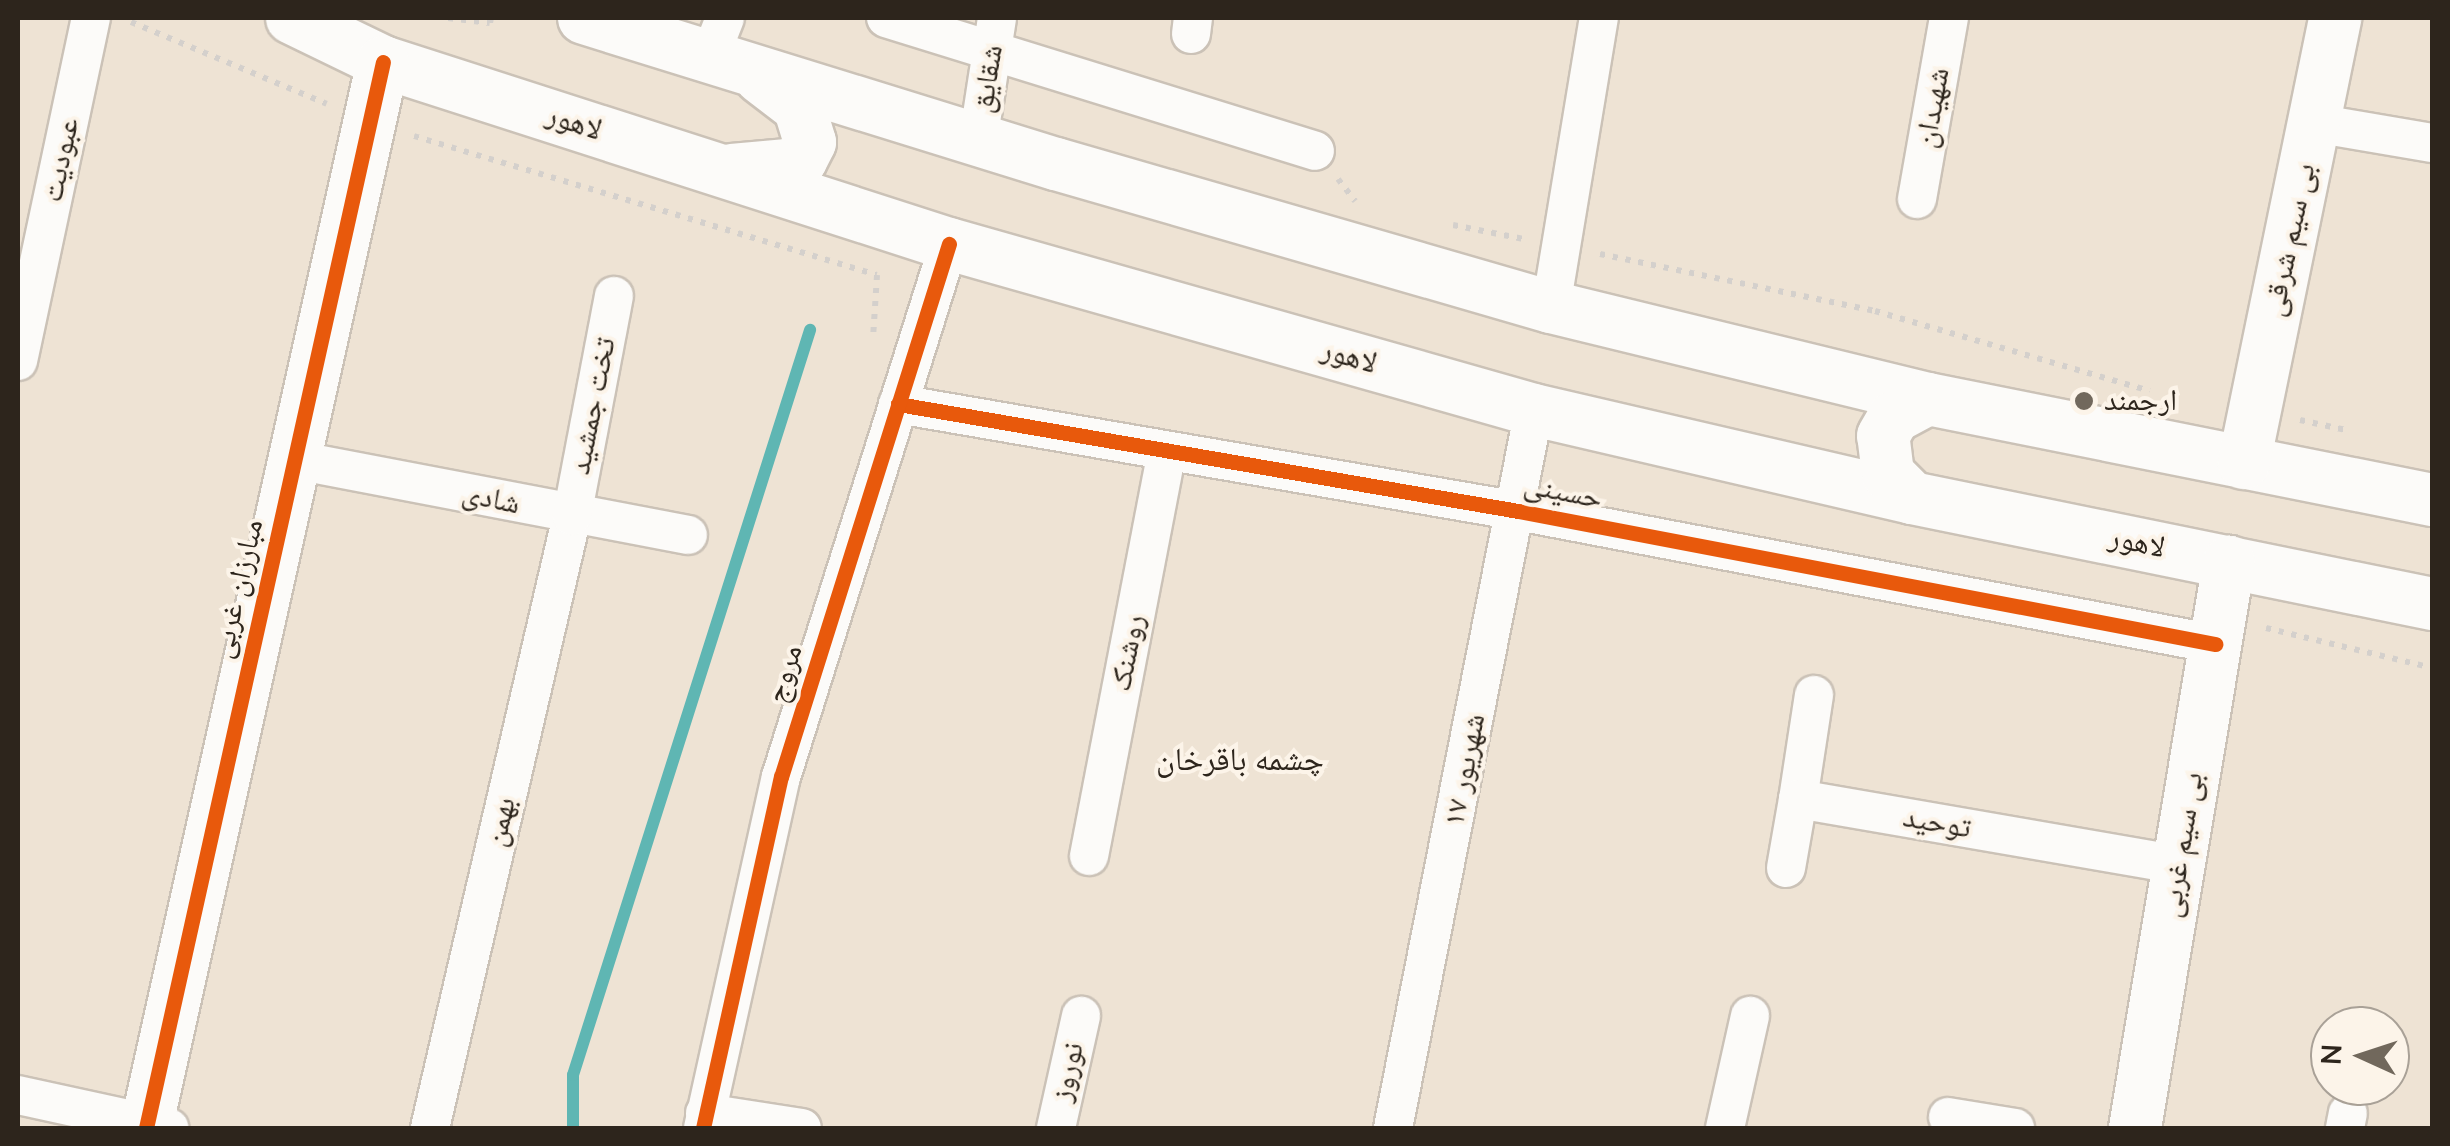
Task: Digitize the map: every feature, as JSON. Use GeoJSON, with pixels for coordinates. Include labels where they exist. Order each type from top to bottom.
{"type":"FeatureCollection","features":[{"type":"Feature","properties":{"kind":"main road","name":"لاهور"},"geometry":{"type":"LineString","coordinates":[[292,18],[384,62],[949,244],[1534,410],[1912,498],[2431,603]]}},
{"type":"Feature","properties":{"kind":"main road"},"geometry":{"type":"LineString","coordinates":[[584,18],[727,48],[978,141],[1551,307],[1928,398],[2432,500]]}},
{"type":"Feature","properties":{"kind":"main road","name":"بی سیم شرقی"},"geometry":{"type":"LineString","coordinates":[[2244,462],[2334,18]]}},
{"type":"Feature","properties":{"kind":"main road"},"geometry":{"type":"LineString","coordinates":[[716,170],[788,165],[801,160],[810,142],[799,106],[727,48]]}},
{"type":"Feature","properties":{"kind":"main road","name":"مبارزان غربی"},"geometry":{"type":"LineString","coordinates":[[154,1127],[384,62]]}},
{"type":"Feature","properties":{"kind":"main road"},"geometry":{"type":"LineString","coordinates":[[1912,498],[1888,474],[1883,436],[1894,417],[1928,398]]}},
{"type":"Feature","properties":{"kind":"main road","name":"بی سیم غربی"},"geometry":{"type":"LineString","coordinates":[[2135,1128],[2229,562]]}},
{"type":"Feature","properties":{"kind":"street","name":"عبودیت"},"geometry":{"type":"LineString","coordinates":[[18,361],[91,18]]}},
{"type":"Feature","properties":{"kind":"street"},"geometry":{"type":"LineString","coordinates":[[886,18],[996,34],[1315,150]]}},
{"type":"Feature","properties":{"kind":"street"},"geometry":{"type":"LineString","coordinates":[[1551,307],[1598,18]]}},
{"type":"Feature","properties":{"kind":"street","name":"شهیدان"},"geometry":{"type":"LineString","coordinates":[[1917,199],[1949,18]]}},
{"type":"Feature","properties":{"kind":"street","name":"شقایق"},"geometry":{"type":"LineString","coordinates":[[978,141],[996,34]]}},
{"type":"Feature","properties":{"kind":"street"},"geometry":{"type":"LineString","coordinates":[[2314,123],[2432,143]]}},
{"type":"Feature","properties":{"kind":"street","name":"مروج"},"geometry":{"type":"LineString","coordinates":[[704,1121],[782,777],[949,244]]}},
{"type":"Feature","properties":{"kind":"street","name":"تخت جمشید"},"geometry":{"type":"LineString","coordinates":[[572,516],[614,296]]}},
{"type":"Feature","properties":{"kind":"street","name":"حسینی"},"geometry":{"type":"LineString","coordinates":[[898,404],[2217,630]]}},
{"type":"Feature","properties":{"kind":"street","name":"۱۷ شهریور"},"geometry":{"type":"LineString","coordinates":[[1392,1128],[1518,512],[1534,410]]}},
{"type":"Feature","properties":{"kind":"street","name":"روشنک"},"geometry":{"type":"LineString","coordinates":[[1088,856],[1167,450]]}},
{"type":"Feature","properties":{"kind":"street","name":"شادی"},"geometry":{"type":"LineString","coordinates":[[295,460],[572,516],[688,535]]}},
{"type":"Feature","properties":{"kind":"street","name":"بهمن"},"geometry":{"type":"LineString","coordinates":[[430,1128],[572,516]]}},
{"type":"Feature","properties":{"kind":"street"},"geometry":{"type":"LineString","coordinates":[[1786,868],[1814,696]]}},
{"type":"Feature","properties":{"kind":"street","name":"توحید"},"geometry":{"type":"LineString","coordinates":[[1798,798],[2178,865]]}},
{"type":"Feature","properties":{"kind":"street","name":"نوروز"},"geometry":{"type":"LineString","coordinates":[[1056,1128],[1081,1016]]}},
{"type":"Feature","properties":{"kind":"street"},"geometry":{"type":"LineString","coordinates":[[1725,1128],[1750,1016]]}},
{"type":"Feature","properties":{"kind":"street"},"geometry":{"type":"LineString","coordinates":[[18,1095],[154,1127]]}},
{"type":"Feature","properties":{"kind":"street"},"geometry":{"type":"LineString","coordinates":[[1948,1116],[2015,1128]]}},
{"type":"Feature","properties":{"kind":"street"},"geometry":{"type":"LineString","coordinates":[[704,1121],[802,1128]]}},
{"type":"Feature","properties":{"kind":"path"},"geometry":{"type":"LineString","coordinates":[[120,18],[370,122],[627,205],[877,276],[869,358],[910,366]]}},
{"type":"Feature","properties":{"kind":"path"},"geometry":{"type":"LineString","coordinates":[[448,18],[490,24],[492,18]]}},
{"type":"Feature","properties":{"kind":"path"},"geometry":{"type":"LineString","coordinates":[[1315,150],[1359,206]]}},
{"type":"Feature","properties":{"kind":"path"},"geometry":{"type":"LineString","coordinates":[[1432,221],[1875,311],[2162,395]]}},
{"type":"Feature","properties":{"kind":"path"},"geometry":{"type":"LineString","coordinates":[[2255,410],[2362,433]]}},
{"type":"Feature","properties":{"kind":"path"},"geometry":{"type":"LineString","coordinates":[[2217,630],[2432,668]]}},
{"type":"Feature","properties":{"kind":"waterway"},"geometry":{"type":"LineString","coordinates":[[573,1128],[573,1075],[810,330]]}},
{"type":"Feature","properties":{"kind":"cycle path"},"geometry":{"type":"LineString","coordinates":[[146,1128],[383,62]]}},
{"type":"Feature","properties":{"kind":"cycle path"},"geometry":{"type":"LineString","coordinates":[[703,1128],[781,777],[949,244]]}},
{"type":"Feature","properties":{"kind":"cycle path"},"geometry":{"type":"LineString","coordinates":[[898,404],[1518,511],[2215,644]]}},
{"type":"Feature","properties":{"kind":"place","name":"ارجمند"},"geometry":{"type":"Point","coordinates":[2084,401]}},
{"type":"Feature","properties":{"kind":"district","name":"چشمه باقرخان"},"geometry":{"type":"Point","coordinates":[1240,760]}}]}
